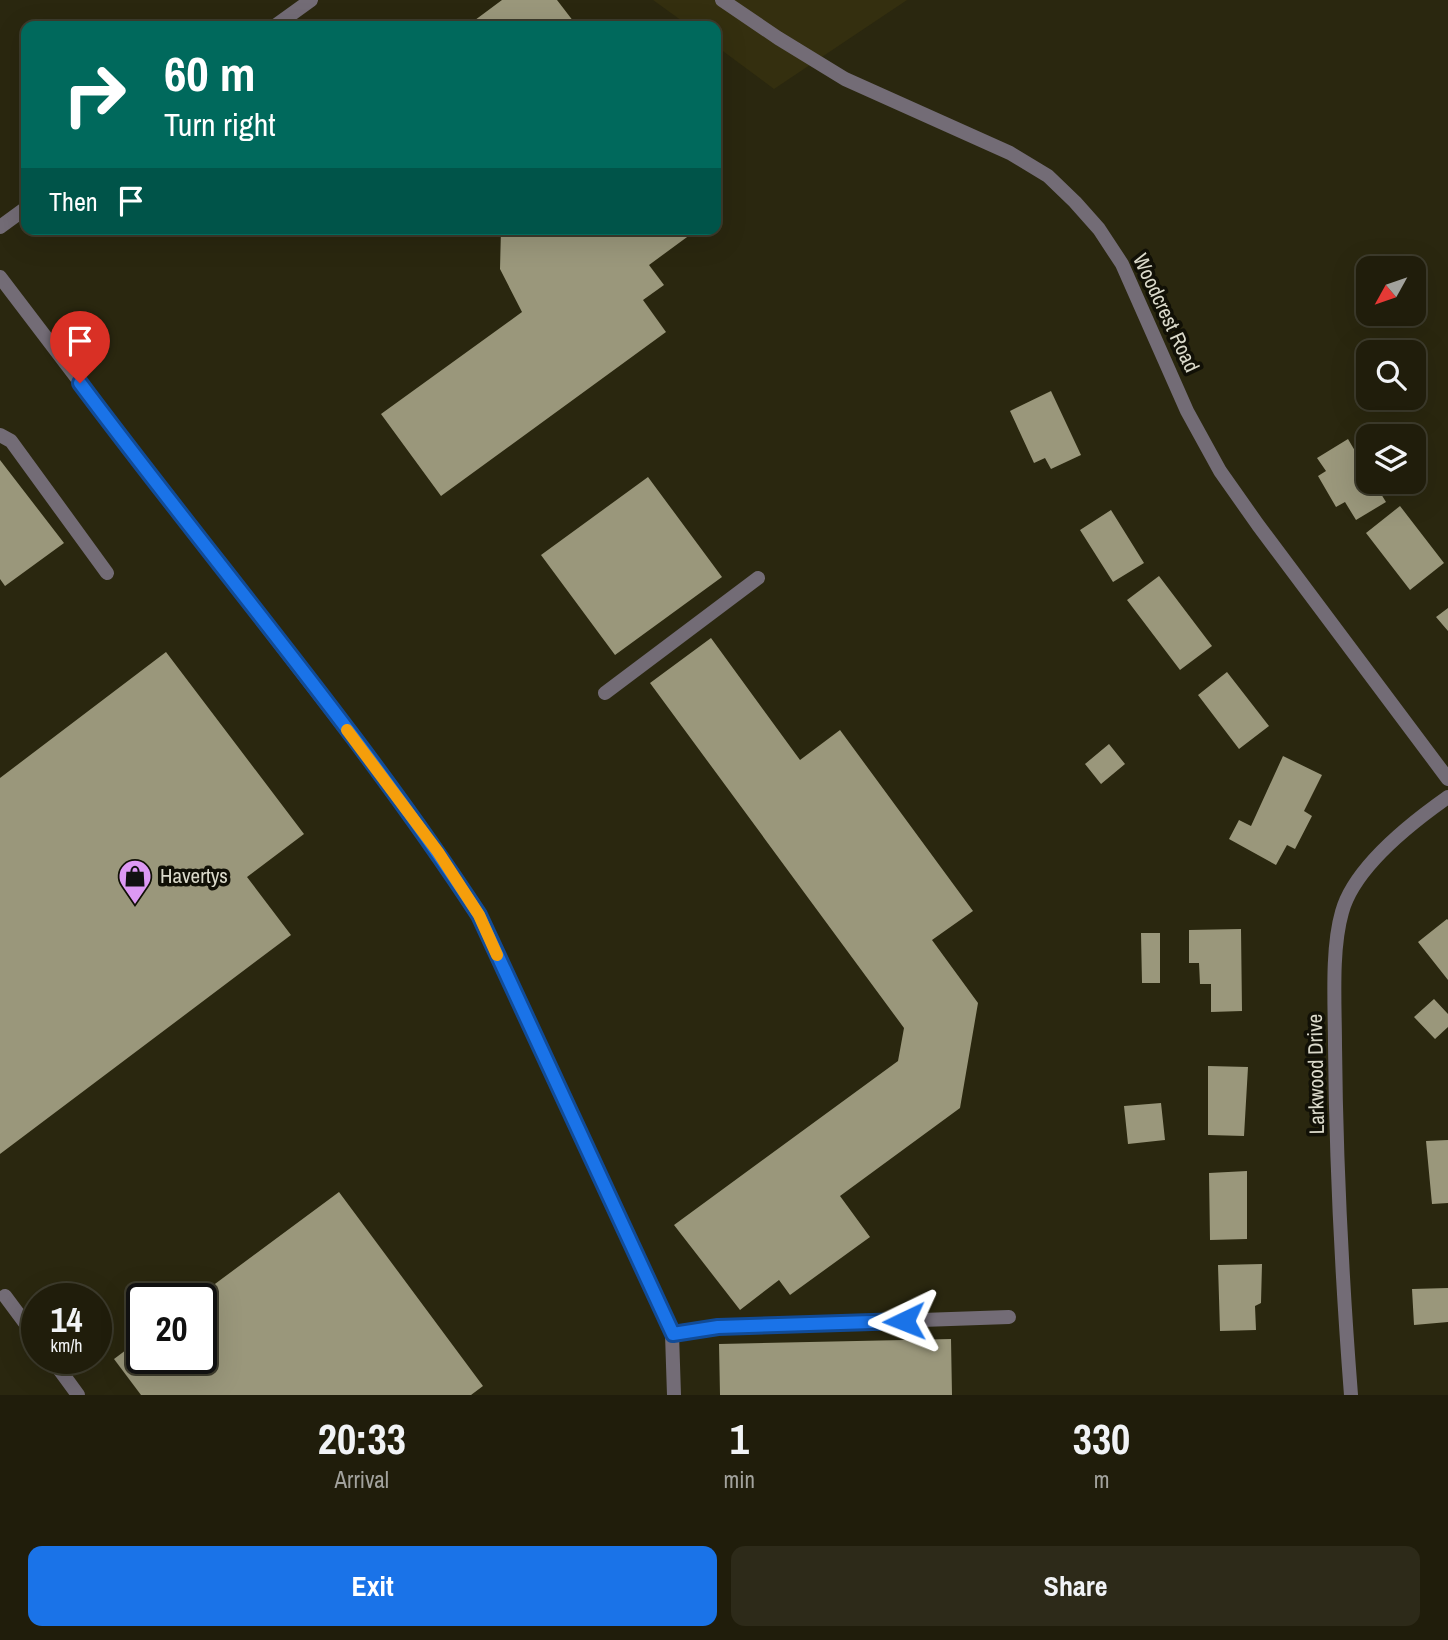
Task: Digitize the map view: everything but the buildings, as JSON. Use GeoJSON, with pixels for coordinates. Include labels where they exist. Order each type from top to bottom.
{"type":"FeatureCollection","features":[{"type":"Feature","properties":{"kind":"street"},"geometry":{"type":"LineString","coordinates":[[282,21],[312,0]]}},
{"type":"Feature","properties":{"kind":"street","name":"Woodcrest Road"},"geometry":{"type":"LineString","coordinates":[[722,0],[845,79],[1010,153],[1048,176],[1075,202],[1099,229],[1122,264],[1186,411],[1220,471],[1448,779]]}},
{"type":"Feature","properties":{"kind":"street"},"geometry":{"type":"LineString","coordinates":[[0,227],[21,212]]}},
{"type":"Feature","properties":{"kind":"street"},"geometry":{"type":"LineString","coordinates":[[0,276],[173,506],[375,767],[438,852],[479,915],[673,1334],[674,1395]]}},
{"type":"Feature","properties":{"kind":"street"},"geometry":{"type":"LineString","coordinates":[[0,435],[11,441],[107,573]]}},
{"type":"Feature","properties":{"kind":"street"},"geometry":{"type":"LineString","coordinates":[[605,693],[758,578]]}},
{"type":"Feature","properties":{"kind":"street","name":"Larkwood Drive"},"geometry":{"type":"LineString","coordinates":[[1350,1395],[1335,1077],[1335,966],[1342,913],[1352,889],[1365,870],[1399,837],[1448,797]]}},
{"type":"Feature","properties":{"kind":"street"},"geometry":{"type":"LineString","coordinates":[[5,1296],[21,1318]]}},
{"type":"Feature","properties":{"kind":"street"},"geometry":{"type":"LineString","coordinates":[[673,1334],[718,1327],[1009,1317]]}},
{"type":"Feature","properties":{"kind":"street"},"geometry":{"type":"LineString","coordinates":[[63,1374],[78,1395]]}},
{"type":"Feature","properties":{"kind":"shaded area"},"geometry":{"type":"Polygon","coordinates":[[[653,0],[907,0],[774,89],[721,50],[721,21],[682,21],[653,0]]]}},
{"type":"Feature","properties":{"kind":"slow traffic"},"geometry":{"type":"LineString","coordinates":[[347,730],[438,852],[479,915],[497,955]]}},
{"type":"Feature","properties":{"kind":"place","name":"Havertys"},"geometry":{"type":"Point","coordinates":[135,906]}},
{"type":"Feature","properties":{"kind":"route"},"geometry":{"type":"LineString","coordinates":[[80,383],[375,767],[438,852],[479,915],[673,1334],[718,1327],[904,1321]]}}]}
